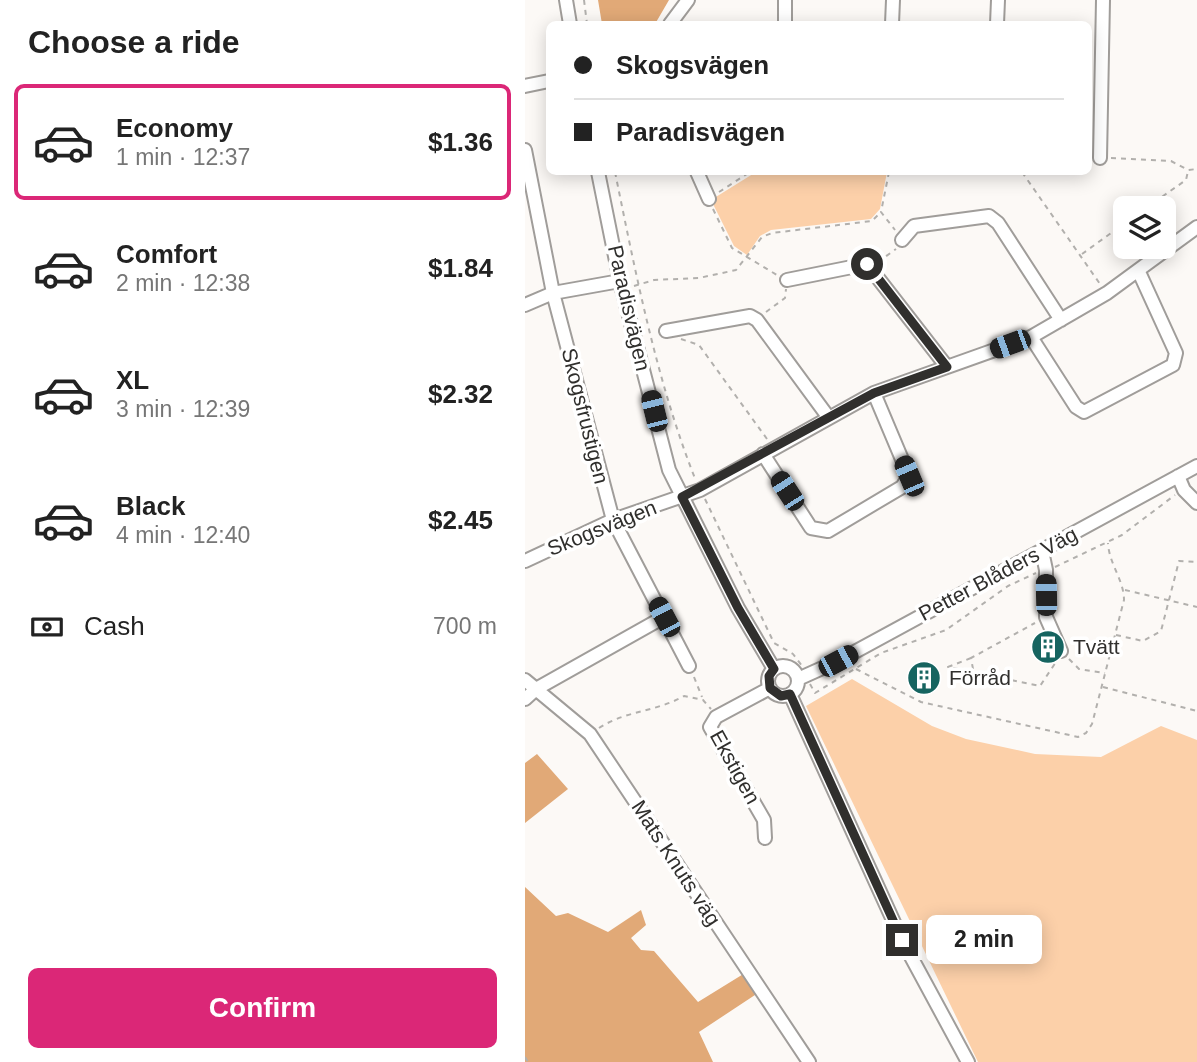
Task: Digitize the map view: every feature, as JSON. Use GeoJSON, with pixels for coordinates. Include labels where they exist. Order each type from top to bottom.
{"type":"FeatureCollection","features":[{"type":"Feature","properties":{"kind":"street"},"geometry":{"type":"LineString","coordinates":[[566,0],[570,21]]}},
{"type":"Feature","properties":{"kind":"street"},"geometry":{"type":"LineString","coordinates":[[672,21],[688,0]]}},
{"type":"Feature","properties":{"kind":"street"},"geometry":{"type":"LineString","coordinates":[[785,0],[785,21]]}},
{"type":"Feature","properties":{"kind":"street"},"geometry":{"type":"LineString","coordinates":[[892,21],[893,0]]}},
{"type":"Feature","properties":{"kind":"street"},"geometry":{"type":"LineString","coordinates":[[997,21],[998,0]]}},
{"type":"Feature","properties":{"kind":"street"},"geometry":{"type":"LineString","coordinates":[[1100,158],[1103,0]]}},
{"type":"Feature","properties":{"kind":"street"},"geometry":{"type":"LineString","coordinates":[[525,86],[546,82]]}},
{"type":"Feature","properties":{"kind":"street","name":"Skogsfrustigen"},"geometry":{"type":"LineString","coordinates":[[525,150],[554,293],[613,520],[689,666]]}},
{"type":"Feature","properties":{"kind":"street","name":"Paradisvägen"},"geometry":{"type":"LineString","coordinates":[[599,175],[621,284],[669,470],[738,608],[774,669]]}},
{"type":"Feature","properties":{"kind":"street"},"geometry":{"type":"LineString","coordinates":[[698,175],[709,199]]}},
{"type":"Feature","properties":{"kind":"street"},"geometry":{"type":"LineString","coordinates":[[902,240],[914,226],[989,216],[998,223],[1062,320]]}},
{"type":"Feature","properties":{"kind":"street","name":"Skogsvägen"},"geometry":{"type":"LineString","coordinates":[[529,559],[613,520],[700,490],[874,393],[1031,337],[1139,272],[1197,227]]}},
{"type":"Feature","properties":{"kind":"street"},"geometry":{"type":"LineString","coordinates":[[787,280],[867,264],[947,367]]}},
{"type":"Feature","properties":{"kind":"street"},"geometry":{"type":"LineString","coordinates":[[1031,337],[1076,407],[1084,412],[1173,365],[1176,353],[1139,272]]}},
{"type":"Feature","properties":{"kind":"street"},"geometry":{"type":"LineString","coordinates":[[525,305],[554,293],[621,284]]}},
{"type":"Feature","properties":{"kind":"street"},"geometry":{"type":"LineString","coordinates":[[668,335],[750,316],[757,320],[829,418]]}},
{"type":"Feature","properties":{"kind":"street"},"geometry":{"type":"LineString","coordinates":[[769,451],[811,528],[828,531],[902,487],[909,476],[874,393]]}},
{"type":"Feature","properties":{"kind":"street","name":"Petter Blåders Väg"},"geometry":{"type":"LineString","coordinates":[[802,677],[838,661],[1197,466]]}},
{"type":"Feature","properties":{"kind":"street"},"geometry":{"type":"LineString","coordinates":[[1178,476],[1184,490],[1197,503]]}},
{"type":"Feature","properties":{"kind":"street"},"geometry":{"type":"LineString","coordinates":[[525,542],[529,559]]}},
{"type":"Feature","properties":{"kind":"street"},"geometry":{"type":"LineString","coordinates":[[1042,551],[1046,570],[1046,617],[1061,651]]}},
{"type":"Feature","properties":{"kind":"street"},"geometry":{"type":"LineString","coordinates":[[525,699],[530,684],[664,617]]}},
{"type":"Feature","properties":{"kind":"street"},"geometry":{"type":"LineString","coordinates":[[789,667],[802,677],[790,694],[781,696],[770,688],[769,676],[774,669],[789,667]]}},
{"type":"Feature","properties":{"kind":"street","name":"Mats Knuts väg"},"geometry":{"type":"LineString","coordinates":[[530,684],[590,734],[809,1062]]}},
{"type":"Feature","properties":{"kind":"street","name":"Ekstigen"},"geometry":{"type":"LineString","coordinates":[[765,838],[764,820],[710,727],[716,717],[770,688]]}},
{"type":"Feature","properties":{"kind":"street"},"geometry":{"type":"LineString","coordinates":[[790,694],[902,940],[968,1062]]}},
{"type":"Feature","properties":{"kind":"path"},"geometry":{"type":"LineString","coordinates":[[585,0],[587,21]]}},
{"type":"Feature","properties":{"kind":"path"},"geometry":{"type":"LineString","coordinates":[[1100,158],[1171,161],[1188,170],[1197,169]]}},
{"type":"Feature","properties":{"kind":"path"},"geometry":{"type":"LineString","coordinates":[[1163,196],[1186,180],[1188,170]]}},
{"type":"Feature","properties":{"kind":"path"},"geometry":{"type":"LineString","coordinates":[[616,175],[632,244],[638,285],[680,434],[700,490],[774,643],[799,660],[802,677],[815,693],[853,668],[899,646],[946,630],[1008,586],[1108,542],[1184,490]]}},
{"type":"Feature","properties":{"kind":"path"},"geometry":{"type":"LineString","coordinates":[[745,175],[709,199],[732,248],[787,280],[785,298],[757,320]]}},
{"type":"Feature","properties":{"kind":"path"},"geometry":{"type":"LineString","coordinates":[[621,284],[638,285],[654,280],[699,278],[736,270],[762,237],[772,233],[872,221],[881,212],[888,175]]}},
{"type":"Feature","properties":{"kind":"path"},"geometry":{"type":"LineString","coordinates":[[1024,175],[1107,293]]}},
{"type":"Feature","properties":{"kind":"path"},"geometry":{"type":"LineString","coordinates":[[867,264],[880,262],[902,240],[881,212]]}},
{"type":"Feature","properties":{"kind":"path"},"geometry":{"type":"LineString","coordinates":[[1081,254],[1113,231]]}},
{"type":"Feature","properties":{"kind":"path"},"geometry":{"type":"LineString","coordinates":[[668,335],[699,345],[769,451]]}},
{"type":"Feature","properties":{"kind":"path"},"geometry":{"type":"LineString","coordinates":[[853,668],[921,702],[1077,737],[1086,733],[1092,724],[1124,590],[1109,558],[1108,542]]}},
{"type":"Feature","properties":{"kind":"path"},"geometry":{"type":"LineString","coordinates":[[1115,635],[1143,641],[1161,631],[1179,561],[1197,562]]}},
{"type":"Feature","properties":{"kind":"path"},"geometry":{"type":"LineString","coordinates":[[1124,590],[1197,607]]}},
{"type":"Feature","properties":{"kind":"path"},"geometry":{"type":"LineString","coordinates":[[1046,617],[971,658],[948,667],[973,670],[1040,686],[1061,651],[1079,668],[1105,673]]}},
{"type":"Feature","properties":{"kind":"path"},"geometry":{"type":"LineString","coordinates":[[971,658],[973,670]]}},
{"type":"Feature","properties":{"kind":"path"},"geometry":{"type":"LineString","coordinates":[[689,666],[703,700],[716,717]]}},
{"type":"Feature","properties":{"kind":"path"},"geometry":{"type":"LineString","coordinates":[[1101,687],[1197,711]]}},
{"type":"Feature","properties":{"kind":"path"},"geometry":{"type":"LineString","coordinates":[[590,734],[615,718],[665,707],[684,696],[703,700]]}},
{"type":"Feature","properties":{"kind":"path"},"geometry":{"type":"LineString","coordinates":[[525,1057],[528,1062]]}},
{"type":"Feature","properties":{"kind":"shaded area"},"geometry":{"type":"Polygon","coordinates":[[[598,0],[669,0],[657,21],[602,21],[598,0]]]}},
{"type":"Feature","properties":{"kind":"shaded area"},"geometry":{"type":"Polygon","coordinates":[[[751,175],[886,175],[880,209],[871,219],[771,230],[760,236],[747,255],[734,246],[711,200],[751,175]]]}},
{"type":"Feature","properties":{"kind":"shaded area"},"geometry":{"type":"Polygon","coordinates":[[[852,679],[932,726],[966,739],[1035,754],[1101,757],[1161,726],[1197,740],[1197,1062],[978,1062],[806,706],[852,679]]]}},
{"type":"Feature","properties":{"kind":"shaded area"},"geometry":{"type":"Polygon","coordinates":[[[537,754],[568,789],[525,823],[525,763],[537,754]]]}},
{"type":"Feature","properties":{"kind":"shaded area"},"geometry":{"type":"Polygon","coordinates":[[[525,887],[556,916],[568,913],[608,932],[641,910],[646,925],[631,938],[641,950],[654,951],[698,1002],[745,973],[758,993],[699,1032],[713,1062],[525,1062],[525,887]]]}},
{"type":"Feature","properties":{"kind":"place","name":"Tvätt"},"geometry":{"type":"Point","coordinates":[1048,647]}},
{"type":"Feature","properties":{"kind":"place","name":"Förråd"},"geometry":{"type":"Point","coordinates":[924,678]}},
{"type":"Feature","properties":{"kind":"route"},"geometry":{"type":"LineString","coordinates":[[867,264],[898,308],[947,367],[874,393],[700,490],[682,497],[738,608],[774,669],[768,680],[770,688],[781,696],[790,694],[902,940]]}}]}
